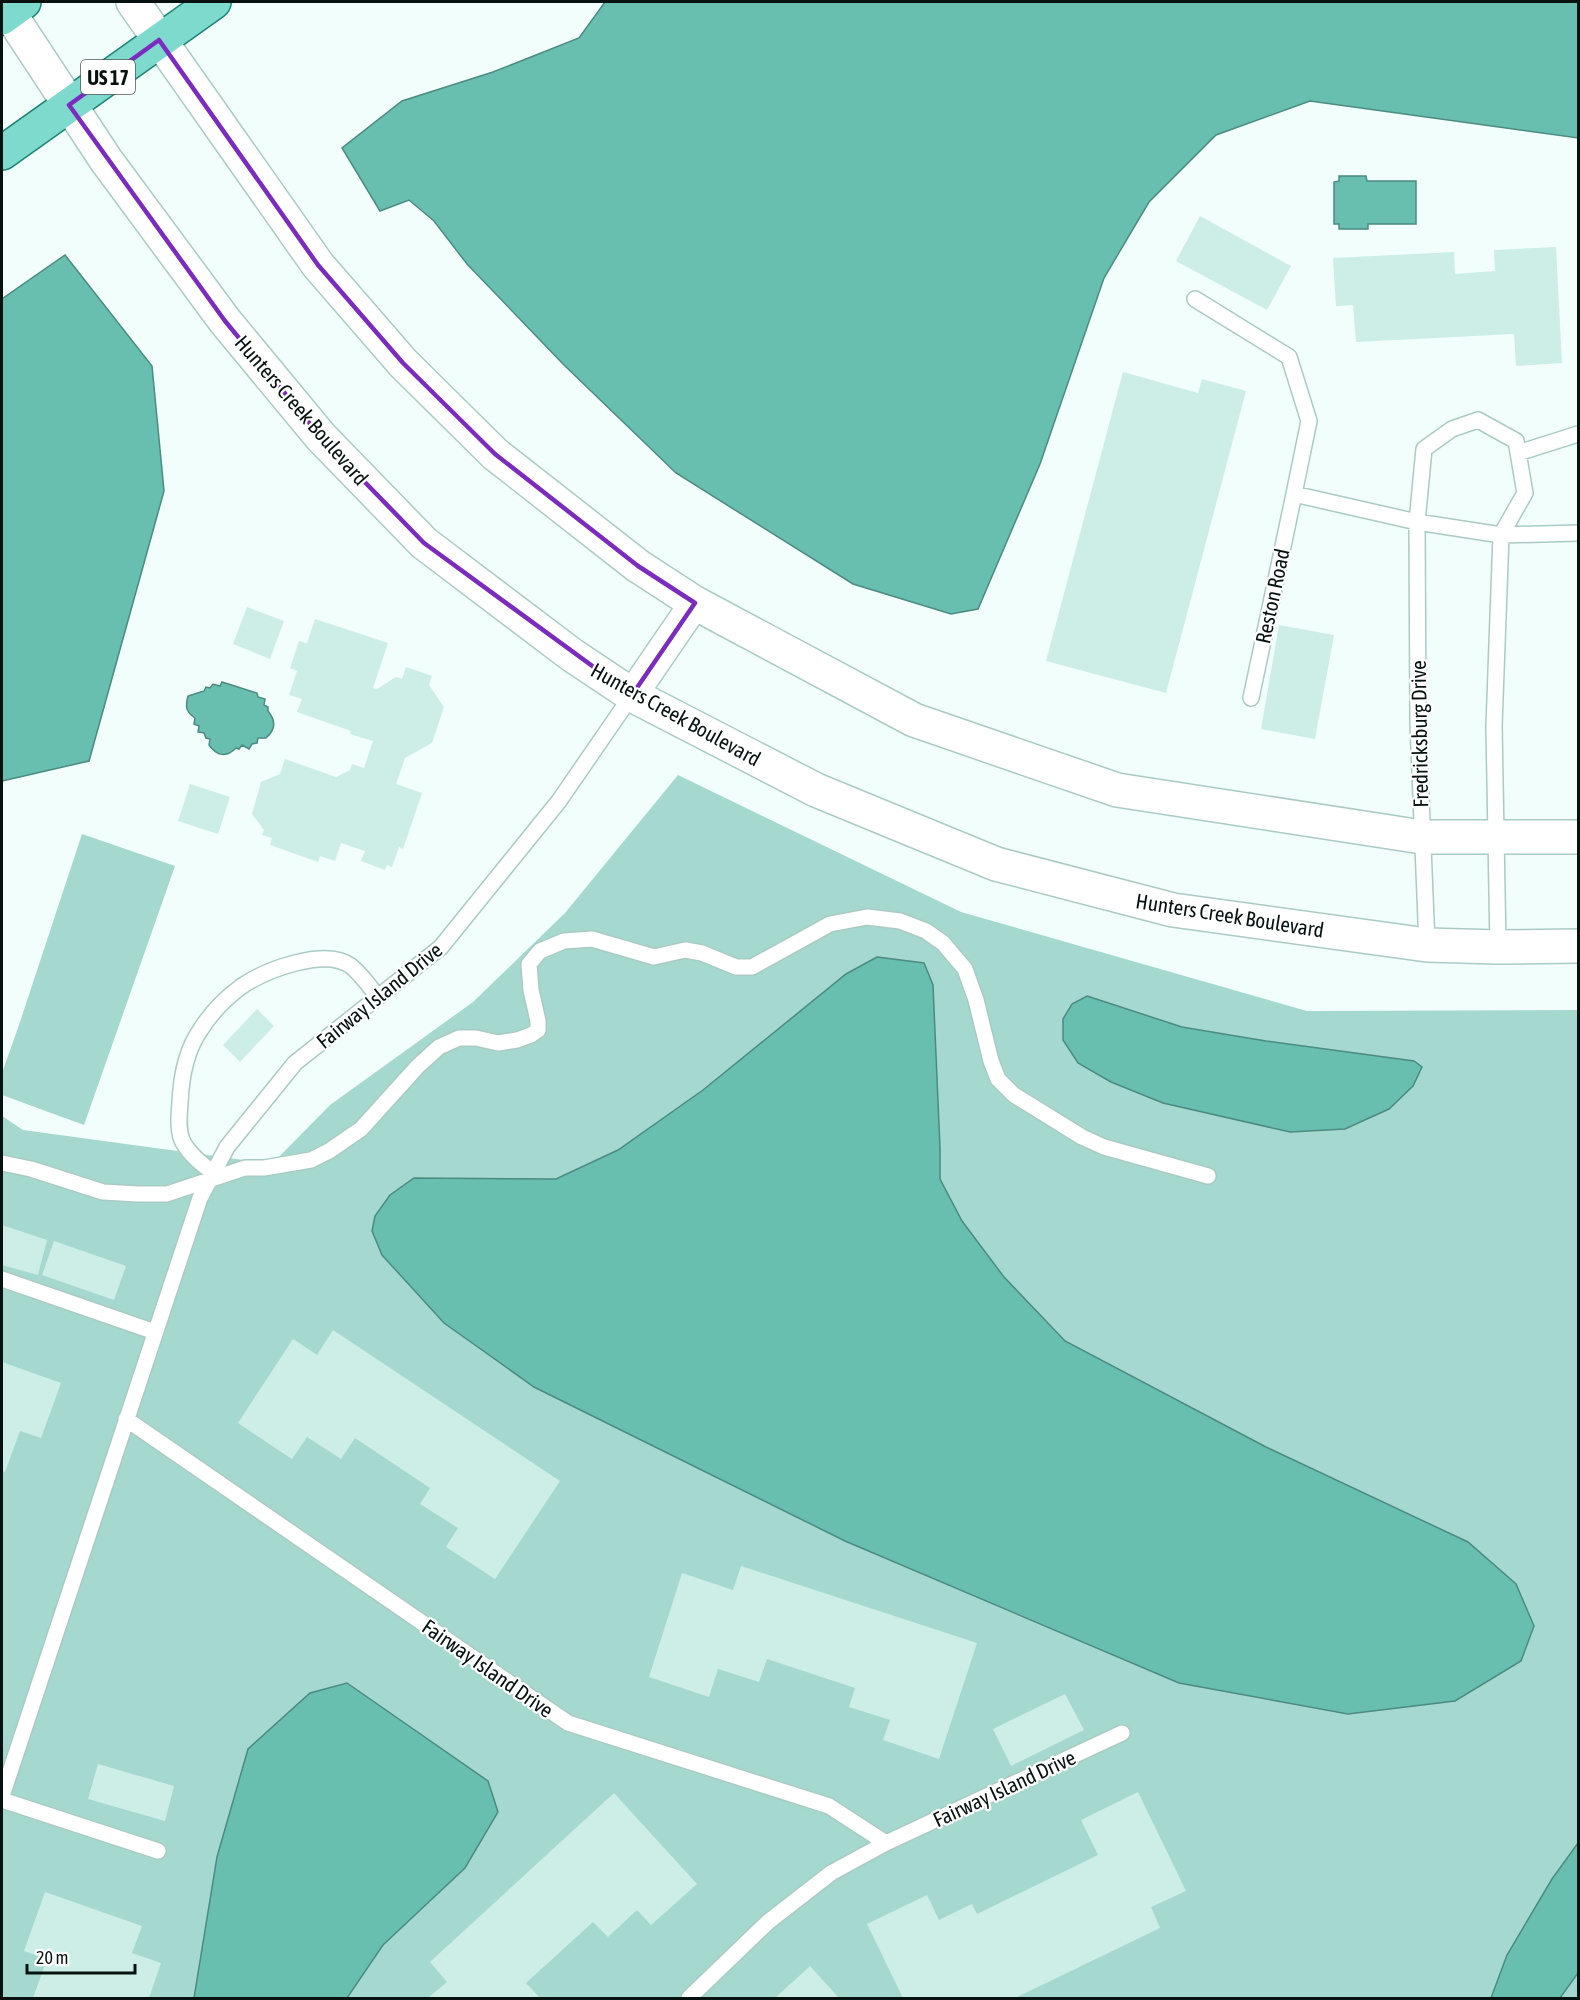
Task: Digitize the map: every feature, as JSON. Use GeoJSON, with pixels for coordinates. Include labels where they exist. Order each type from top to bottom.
{"type":"FeatureCollection","features":[{"type":"Feature","properties":{"kind":"main road","name":"US 17"},"geometry":{"type":"LineString","coordinates":[[2,153],[214,2]]}},
{"type":"Feature","properties":{"kind":"street"},"geometry":{"type":"LineString","coordinates":[[133,2],[318,265],[403,363],[495,454],[638,566],[695,603],[914,720],[1117,790],[1422,837],[1578,837]]}},
{"type":"Feature","properties":{"kind":"street","name":"Hunters Creek Boulevard"},"geometry":{"type":"LineString","coordinates":[[9,9],[106,160],[225,321],[321,437],[424,543],[563,649],[632,695],[816,790],[996,864],[1173,910],[1427,945],[1578,946]]}},
{"type":"Feature","properties":{"kind":"street","name":"Fairway Island Drive"},"geometry":{"type":"LineString","coordinates":[[632,695],[695,603]]}},
{"type":"Feature","properties":{"kind":"lane","name":"Reston Road"},"geometry":{"type":"LineString","coordinates":[[1195,299],[1289,357],[1309,421],[1251,698]]}},
{"type":"Feature","properties":{"kind":"lane","name":"Fredricksburg Drive"},"geometry":{"type":"LineString","coordinates":[[1427,945],[1418,723],[1417,522],[1424,449],[1452,429],[1479,420],[1516,441],[1518,453]]}},
{"type":"Feature","properties":{"kind":"lane"},"geometry":{"type":"LineString","coordinates":[[1498,947],[1494,726],[1501,535],[1525,493],[1518,453],[1578,434]]}},
{"type":"Feature","properties":{"kind":"lane"},"geometry":{"type":"LineString","coordinates":[[1294,494],[1417,522],[1501,535],[1578,533]]}},
{"type":"Feature","properties":{"kind":"lane","name":"Fairway Island Drive"},"geometry":{"type":"LineString","coordinates":[[2,1798],[200,1198],[227,1147],[296,1062],[441,947],[559,801],[632,695]]}},
{"type":"Feature","properties":{"kind":"lane"},"geometry":{"type":"LineString","coordinates":[[2,1163],[31,1169],[103,1192],[167,1194],[211,1176],[245,1168],[264,1168],[311,1160],[329,1151],[361,1129],[418,1066],[439,1047],[459,1038],[498,1042],[531,1035],[538,1030],[529,964],[540,951],[564,941],[592,939],[654,957],[684,950],[702,953],[736,967],[752,967],[830,924],[867,917],[900,921],[926,931],[943,943],[965,969],[998,1080],[1014,1095],[1082,1137],[1104,1146],[1208,1176]]}},
{"type":"Feature","properties":{"kind":"lane"},"geometry":{"type":"LineString","coordinates":[[211,1176],[182,1141],[179,1120],[180,1091],[186,1058],[200,1029],[223,1002],[243,985],[275,970],[306,960],[330,958],[350,965],[378,997]]}},
{"type":"Feature","properties":{"kind":"lane"},"geometry":{"type":"LineString","coordinates":[[2,1279],[155,1332]]}},
{"type":"Feature","properties":{"kind":"lane","name":"Fairway Island Drive"},"geometry":{"type":"LineString","coordinates":[[126,1419],[568,1723],[828,1806],[886,1843]]}},
{"type":"Feature","properties":{"kind":"lane","name":"Fairway Island Drive"},"geometry":{"type":"LineString","coordinates":[[689,1998],[768,1922],[831,1873],[886,1843],[1122,1732]]}},
{"type":"Feature","properties":{"kind":"lane"},"geometry":{"type":"LineString","coordinates":[[2,1798],[158,1851]]}},
{"type":"Feature","properties":{"kind":"highlighted area"},"geometry":{"type":"Polygon","coordinates":[[[159,40],[318,265],[403,363],[495,454],[638,566],[695,603],[632,695],[424,543],[321,437],[225,321],[69,105],[159,40]]]}},
{"type":"Feature","properties":{"kind":"shaded area"},"geometry":{"type":"Polygon","coordinates":[[[605,2],[1578,2],[1578,138],[1310,101],[1216,135],[1149,202],[1104,278],[1040,464],[978,609],[951,614],[853,584],[676,473],[563,364],[467,264],[434,221],[409,200],[380,211],[342,148],[402,101],[493,72],[579,38],[605,2]]]}},
{"type":"Feature","properties":{"kind":"shaded area"},"geometry":{"type":"Polygon","coordinates":[[[1339,176],[1366,176],[1367,181],[1416,181],[1416,224],[1368,224],[1368,229],[1339,229],[1339,224],[1334,224],[1334,182],[1339,181],[1339,176]]]}},
{"type":"Feature","properties":{"kind":"shaded area"},"geometry":{"type":"Polygon","coordinates":[[[65,255],[152,366],[164,491],[89,761],[2,781],[2,299],[65,255]]]}},
{"type":"Feature","properties":{"kind":"shaded area"},"geometry":{"type":"Polygon","coordinates":[[[222,682],[257,693],[258,697],[265,699],[264,705],[268,707],[274,725],[266,738],[258,738],[257,743],[252,744],[249,749],[242,745],[239,749],[236,748],[229,753],[215,752],[209,745],[210,739],[206,738],[204,733],[198,732],[199,726],[194,724],[195,718],[188,711],[188,696],[204,691],[206,687],[210,688],[213,684],[220,686],[222,682]]]}},
{"type":"Feature","properties":{"kind":"shaded area"},"geometry":{"type":"Polygon","coordinates":[[[678,775],[961,912],[1307,1011],[1578,1010],[1578,1998],[2,1998],[2,1116],[23,1130],[272,1164],[330,1105],[473,1002],[565,913],[678,775]]]}},
{"type":"Feature","properties":{"kind":"shaded area"},"geometry":{"type":"Polygon","coordinates":[[[82,834],[175,866],[84,1125],[2,1095],[2,1073],[82,834]]]}},
{"type":"Feature","properties":{"kind":"shaded area"},"geometry":{"type":"Polygon","coordinates":[[[877,957],[924,963],[933,985],[940,1179],[962,1221],[1004,1277],[1065,1341],[1266,1447],[1468,1542],[1516,1584],[1534,1626],[1521,1661],[1455,1701],[1348,1714],[1179,1683],[845,1541],[534,1387],[444,1323],[382,1255],[372,1231],[375,1216],[390,1195],[414,1178],[556,1179],[618,1150],[703,1090],[846,974],[877,957]]]}},
{"type":"Feature","properties":{"kind":"shaded area"},"geometry":{"type":"Polygon","coordinates":[[[1087,996],[1182,1027],[1414,1061],[1422,1067],[1413,1086],[1389,1109],[1345,1129],[1290,1132],[1163,1103],[1111,1082],[1078,1063],[1063,1040],[1063,1019],[1072,1004],[1087,996]]]}},
{"type":"Feature","properties":{"kind":"shaded area"},"geometry":{"type":"Polygon","coordinates":[[[347,1683],[488,1781],[498,1812],[465,1868],[383,1945],[347,1998],[194,1998],[217,1857],[248,1749],[310,1693],[347,1683]]]}},
{"type":"Feature","properties":{"kind":"shaded area"},"geometry":{"type":"Polygon","coordinates":[[[1578,1843],[1578,1973],[1560,1998],[1491,1998],[1507,1955],[1552,1879],[1578,1843]]]}},
{"type":"Feature","properties":{"kind":"building"},"geometry":{"type":"Polygon","coordinates":[[[1200,216],[1291,266],[1267,310],[1176,261],[1200,216]]]}},
{"type":"Feature","properties":{"kind":"building"},"geometry":{"type":"Polygon","coordinates":[[[1556,247],[1562,363],[1516,366],[1514,334],[1356,342],[1353,305],[1336,306],[1333,258],[1454,252],[1455,274],[1495,271],[1494,250],[1556,247]]]}},
{"type":"Feature","properties":{"kind":"building"},"geometry":{"type":"Polygon","coordinates":[[[1123,372],[1198,393],[1202,379],[1246,391],[1166,693],[1046,661],[1123,372]]]}},
{"type":"Feature","properties":{"kind":"building"},"geometry":{"type":"Polygon","coordinates":[[[247,607],[284,621],[270,659],[233,644],[247,607]]]}},
{"type":"Feature","properties":{"kind":"building"},"geometry":{"type":"Polygon","coordinates":[[[315,619],[388,643],[373,688],[377,689],[396,677],[402,679],[406,667],[432,676],[429,685],[444,707],[432,743],[405,758],[396,784],[422,793],[403,849],[399,847],[392,867],[387,865],[385,870],[361,861],[365,851],[341,843],[335,861],[320,856],[318,862],[270,845],[272,838],[262,835],[264,830],[252,814],[261,782],[280,774],[285,759],[336,777],[350,770],[352,764],[364,768],[373,741],[297,712],[302,699],[289,695],[297,671],[290,668],[299,641],[307,643],[315,619]]]}},
{"type":"Feature","properties":{"kind":"building"},"geometry":{"type":"Polygon","coordinates":[[[1279,625],[1334,635],[1315,739],[1261,729],[1279,625]]]}},
{"type":"Feature","properties":{"kind":"building"},"geometry":{"type":"Polygon","coordinates":[[[190,784],[230,797],[218,834],[178,821],[190,784]]]}},
{"type":"Feature","properties":{"kind":"building"},"geometry":{"type":"Polygon","coordinates":[[[257,1009],[274,1026],[240,1062],[223,1045],[257,1009]]]}},
{"type":"Feature","properties":{"kind":"building"},"geometry":{"type":"Polygon","coordinates":[[[2,1225],[47,1240],[38,1275],[2,1265],[2,1225]]]}},
{"type":"Feature","properties":{"kind":"building"},"geometry":{"type":"Polygon","coordinates":[[[54,1241],[126,1266],[114,1300],[42,1275],[54,1241]]]}},
{"type":"Feature","properties":{"kind":"building"},"geometry":{"type":"Polygon","coordinates":[[[333,1330],[560,1481],[495,1579],[446,1547],[458,1528],[420,1504],[430,1488],[355,1438],[341,1459],[307,1437],[292,1459],[238,1423],[293,1339],[317,1355],[333,1330]]]}},
{"type":"Feature","properties":{"kind":"building"},"geometry":{"type":"Polygon","coordinates":[[[2,1362],[61,1383],[41,1438],[20,1431],[5,1472],[2,1471],[2,1362]]]}},
{"type":"Feature","properties":{"kind":"building"},"geometry":{"type":"Polygon","coordinates":[[[741,1566],[977,1643],[939,1759],[883,1740],[890,1720],[849,1707],[855,1688],[767,1659],[759,1682],[718,1669],[709,1697],[649,1677],[682,1573],[733,1590],[741,1566]]]}},
{"type":"Feature","properties":{"kind":"building"},"geometry":{"type":"Polygon","coordinates":[[[1065,1694],[1084,1730],[1011,1766],[993,1729],[1065,1694]]]}},
{"type":"Feature","properties":{"kind":"building"},"geometry":{"type":"Polygon","coordinates":[[[98,1764],[174,1786],[165,1821],[88,1799],[98,1764]]]}},
{"type":"Feature","properties":{"kind":"building"},"geometry":{"type":"Polygon","coordinates":[[[1138,1792],[1186,1891],[1151,1907],[1160,1928],[1015,1998],[903,1998],[867,1924],[927,1895],[939,1920],[972,1904],[977,1914],[1098,1855],[1081,1820],[1138,1792]]]}},
{"type":"Feature","properties":{"kind":"building"},"geometry":{"type":"Polygon","coordinates":[[[614,1793],[697,1884],[651,1925],[637,1910],[608,1937],[593,1922],[526,1983],[540,1998],[428,1998],[447,1982],[430,1962],[614,1793]]]}},
{"type":"Feature","properties":{"kind":"building"},"geometry":{"type":"Polygon","coordinates":[[[45,1892],[142,1926],[132,1953],[161,1963],[149,1998],[33,1998],[47,1959],[24,1951],[45,1892]]]}},
{"type":"Feature","properties":{"kind":"building"},"geometry":{"type":"Polygon","coordinates":[[[810,1966],[839,1998],[775,1998],[810,1966]]]}}]}
